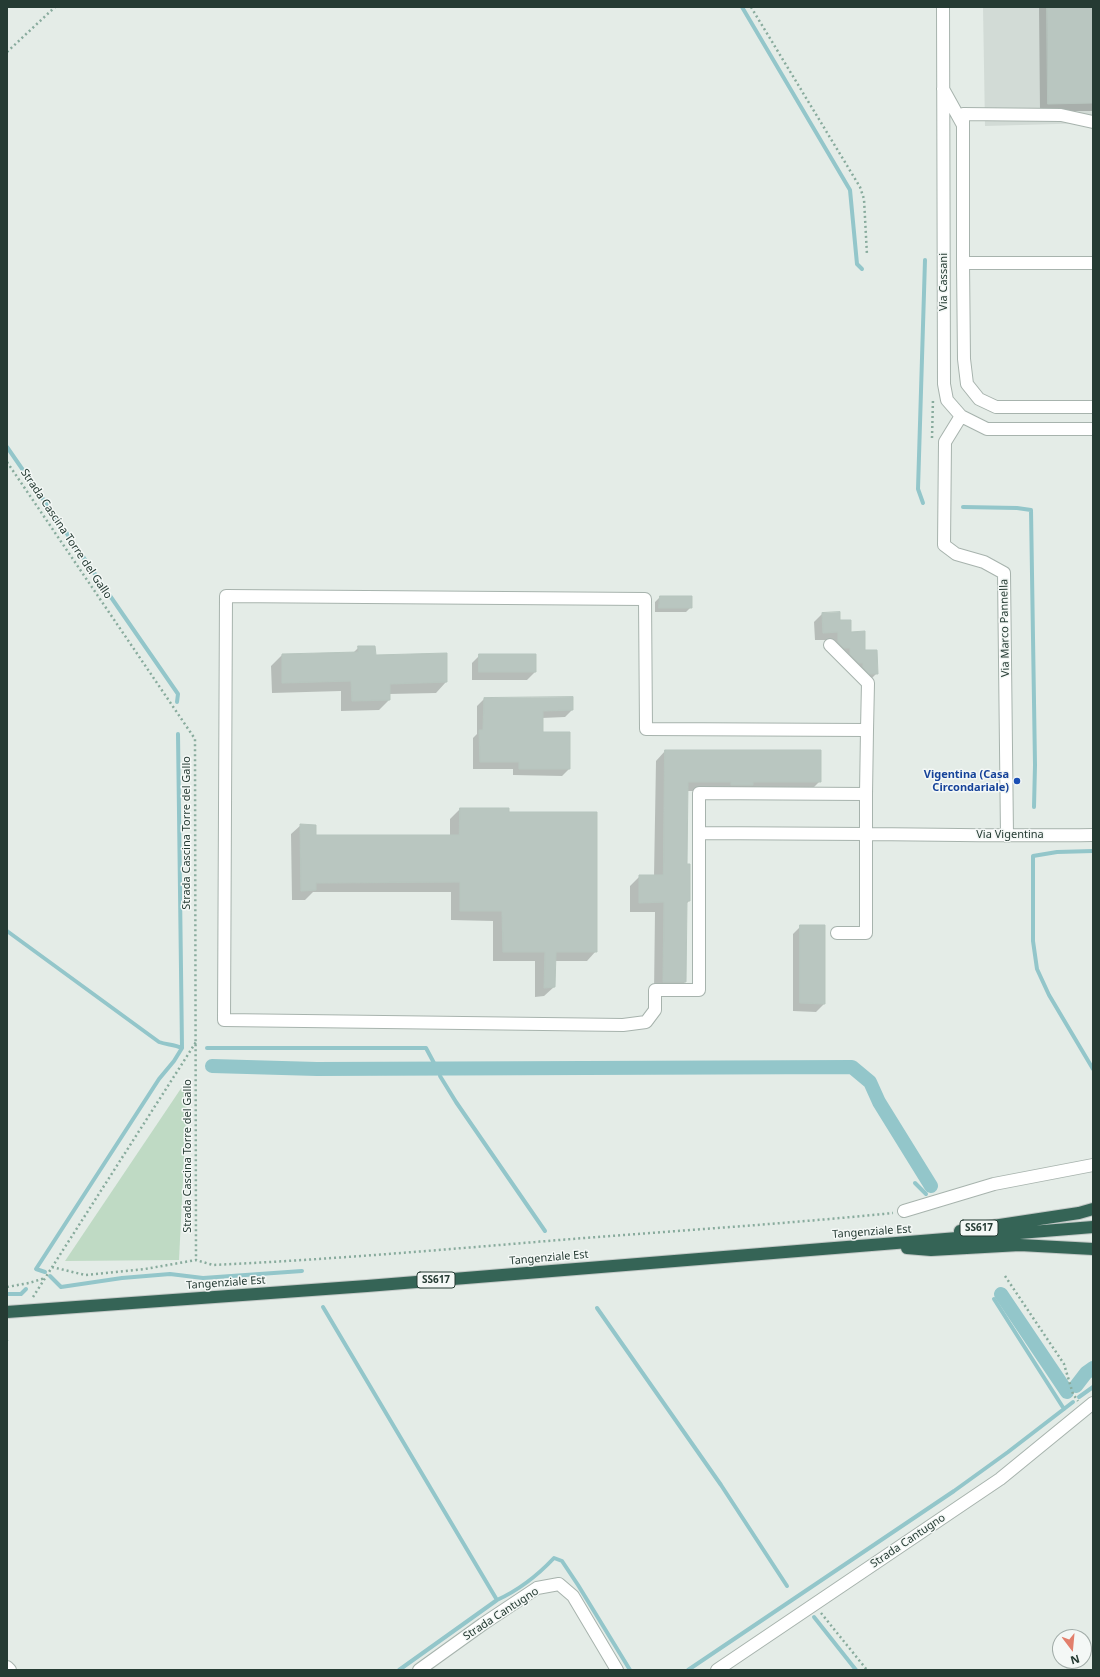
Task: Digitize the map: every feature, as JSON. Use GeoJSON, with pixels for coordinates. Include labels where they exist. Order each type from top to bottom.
{"type":"FeatureCollection","features":[{"type":"Feature","properties":{"kind":"highway","name":"SS617"},"geometry":{"type":"LineString","coordinates":[[864,1245],[1079,1213],[1093,1209]]}},
{"type":"Feature","properties":{"kind":"highway","name":"Tangenziale Est"},"geometry":{"type":"LineString","coordinates":[[7,1312],[1093,1228]]}},
{"type":"Feature","properties":{"kind":"highway","name":"SS617"},"geometry":{"type":"LineString","coordinates":[[864,1245],[931,1250],[1020,1245],[1093,1249]]}},
{"type":"Feature","properties":{"kind":"street","name":"Via Cassani"},"geometry":{"type":"LineString","coordinates":[[943,7],[944,384],[947,400],[961,416],[987,429],[1093,429]]}},
{"type":"Feature","properties":{"kind":"street"},"geometry":{"type":"LineString","coordinates":[[943,88],[963,125]]}},
{"type":"Feature","properties":{"kind":"street"},"geometry":{"type":"LineString","coordinates":[[1093,122],[1061,115],[963,114],[963,263],[965,366],[967,384],[979,399],[996,407],[1093,408]]}},
{"type":"Feature","properties":{"kind":"street"},"geometry":{"type":"LineString","coordinates":[[963,263],[1093,263]]}},
{"type":"Feature","properties":{"kind":"street","name":"Via Marco Pannella"},"geometry":{"type":"LineString","coordinates":[[961,416],[945,442],[944,545],[956,554],[984,562],[1004,573],[1008,836]]}},
{"type":"Feature","properties":{"kind":"street"},"geometry":{"type":"LineString","coordinates":[[866,794],[699,793],[699,990],[655,990],[655,1010],[646,1022],[623,1025],[224,1020],[226,596],[645,599],[646,730],[867,730]]}},
{"type":"Feature","properties":{"kind":"street"},"geometry":{"type":"LineString","coordinates":[[830,645],[868,683],[866,933],[837,933]]}},
{"type":"Feature","properties":{"kind":"street","name":"Via Vigentina"},"geometry":{"type":"LineString","coordinates":[[698,833],[927,834],[1008,836],[1093,835]]}},
{"type":"Feature","properties":{"kind":"street"},"geometry":{"type":"LineString","coordinates":[[904,1212],[994,1184],[1093,1165]]}},
{"type":"Feature","properties":{"kind":"street","name":"Strada Cantugno"},"geometry":{"type":"LineString","coordinates":[[716,1670],[1000,1479],[1088,1406]]}},
{"type":"Feature","properties":{"kind":"street","name":"Strada Cantugno"},"geometry":{"type":"LineString","coordinates":[[419,1670],[483,1624],[537,1588],[559,1584],[573,1596],[617,1670]]}},
{"type":"Feature","properties":{"kind":"street"},"geometry":{"type":"LineString","coordinates":[[7,1667],[10,1670]]}},
{"type":"Feature","properties":{"kind":"path"},"geometry":{"type":"LineString","coordinates":[[7,52],[55,7]]}},
{"type":"Feature","properties":{"kind":"path"},"geometry":{"type":"LineString","coordinates":[[751,7],[860,187],[864,199],[867,255]]}},
{"type":"Feature","properties":{"kind":"path","name":"Strada Cascina Torre del Gallo"},"geometry":{"type":"LineString","coordinates":[[7,462],[195,739],[196,1260]]}},
{"type":"Feature","properties":{"kind":"path"},"geometry":{"type":"LineString","coordinates":[[34,1297],[196,1041]]}},
{"type":"Feature","properties":{"kind":"path"},"geometry":{"type":"LineString","coordinates":[[52,1267],[85,1275],[145,1269],[196,1260],[213,1265],[391,1254],[837,1219],[904,1212]]}},
{"type":"Feature","properties":{"kind":"path"},"geometry":{"type":"LineString","coordinates":[[1005,1276],[1064,1364],[1073,1394],[1088,1406]]}},
{"type":"Feature","properties":{"kind":"path"},"geometry":{"type":"LineString","coordinates":[[7,1286],[29,1283],[45,1278]]}},
{"type":"Feature","properties":{"kind":"path"},"geometry":{"type":"LineString","coordinates":[[815,1604],[868,1670]]}},
{"type":"Feature","properties":{"kind":"shaded area"},"geometry":{"type":"Polygon","coordinates":[[[983,7],[1093,7],[1093,123],[985,126],[983,7]]]}},
{"type":"Feature","properties":{"kind":"green space"},"geometry":{"type":"Polygon","coordinates":[[[188,1078],[179,1260],[65,1261],[188,1078]]]}},
{"type":"Feature","properties":{"kind":"building"},"geometry":{"type":"Polygon","coordinates":[[[1047,7],[1093,7],[1093,103],[1048,104],[1047,7]]]}},
{"type":"Feature","properties":{"kind":"building"},"geometry":{"type":"Polygon","coordinates":[[[660,596],[692,596],[692,608],[659,608],[660,596]]]}},
{"type":"Feature","properties":{"kind":"building"},"geometry":{"type":"Polygon","coordinates":[[[840,612],[840,620],[851,620],[851,632],[865,631],[865,650],[877,650],[878,674],[869,674],[863,667],[863,663],[859,663],[850,654],[850,648],[844,648],[838,642],[838,632],[823,633],[822,613],[840,612]]]}},
{"type":"Feature","properties":{"kind":"building"},"geometry":{"type":"Polygon","coordinates":[[[358,646],[375,646],[376,655],[447,653],[447,682],[390,684],[390,700],[352,701],[351,681],[282,683],[282,654],[358,652],[358,646]]]}},
{"type":"Feature","properties":{"kind":"building"},"geometry":{"type":"Polygon","coordinates":[[[479,654],[536,654],[536,672],[479,672],[479,654]]]}},
{"type":"Feature","properties":{"kind":"building"},"geometry":{"type":"Polygon","coordinates":[[[573,697],[573,710],[543,711],[543,732],[570,732],[570,769],[519,769],[519,762],[480,762],[479,730],[483,730],[484,698],[573,697]]]}},
{"type":"Feature","properties":{"kind":"building"},"geometry":{"type":"Polygon","coordinates":[[[665,750],[821,750],[821,782],[753,782],[753,785],[731,785],[731,782],[688,782],[687,864],[690,864],[690,901],[687,901],[686,982],[663,982],[664,902],[639,903],[639,875],[663,875],[665,750]]]}},
{"type":"Feature","properties":{"kind":"building"},"geometry":{"type":"Polygon","coordinates":[[[460,808],[509,808],[509,812],[597,812],[597,952],[556,952],[555,987],[544,988],[545,952],[503,952],[502,911],[460,911],[460,882],[316,883],[316,890],[301,891],[300,824],[316,825],[316,835],[459,835],[460,808]]]}},
{"type":"Feature","properties":{"kind":"building"},"geometry":{"type":"Polygon","coordinates":[[[800,925],[825,925],[825,1004],[800,1003],[800,925]]]}},
{"type":"Feature","properties":{"kind":"waterway"},"geometry":{"type":"LineString","coordinates":[[742,7],[850,190],[857,264],[862,269]]}},
{"type":"Feature","properties":{"kind":"waterway"},"geometry":{"type":"LineString","coordinates":[[923,503],[918,489],[925,260]]}},
{"type":"Feature","properties":{"kind":"waterway"},"geometry":{"type":"LineString","coordinates":[[7,447],[178,694],[177,702]]}},
{"type":"Feature","properties":{"kind":"waterway"},"geometry":{"type":"LineString","coordinates":[[963,507],[1017,508],[1031,510],[1035,765],[1034,807]]}},
{"type":"Feature","properties":{"kind":"waterway"},"geometry":{"type":"LineString","coordinates":[[45,1272],[36,1269],[159,1079],[174,1061],[182,1048],[178,734]]}},
{"type":"Feature","properties":{"kind":"waterway"},"geometry":{"type":"LineString","coordinates":[[1093,851],[1057,852],[1033,856],[1033,941],[1037,969],[1049,995],[1093,1069]]}},
{"type":"Feature","properties":{"kind":"waterway"},"geometry":{"type":"LineString","coordinates":[[7,931],[159,1042],[182,1048]]}},
{"type":"Feature","properties":{"kind":"waterway"},"geometry":{"type":"LineString","coordinates":[[207,1048],[426,1048],[434,1063]]}},
{"type":"Feature","properties":{"kind":"waterway"},"geometry":{"type":"LineString","coordinates":[[212,1066],[317,1069],[852,1067],[870,1082],[879,1102],[931,1186]]}},
{"type":"Feature","properties":{"kind":"waterway"},"geometry":{"type":"LineString","coordinates":[[440,1076],[456,1102],[545,1231]]}},
{"type":"Feature","properties":{"kind":"waterway"},"geometry":{"type":"LineString","coordinates":[[915,1183],[926,1194]]}},
{"type":"Feature","properties":{"kind":"waterway"},"geometry":{"type":"LineString","coordinates":[[50,1276],[61,1287],[122,1278],[170,1274],[203,1278],[302,1271]]}},
{"type":"Feature","properties":{"kind":"waterway"},"geometry":{"type":"LineString","coordinates":[[7,1294],[21,1294],[26,1289]]}},
{"type":"Feature","properties":{"kind":"waterway"},"geometry":{"type":"LineString","coordinates":[[1001,1294],[1067,1392]]}},
{"type":"Feature","properties":{"kind":"waterway"},"geometry":{"type":"LineString","coordinates":[[994,1299],[1064,1409]]}},
{"type":"Feature","properties":{"kind":"waterway"},"geometry":{"type":"LineString","coordinates":[[323,1307],[497,1600]]}},
{"type":"Feature","properties":{"kind":"waterway"},"geometry":{"type":"LineString","coordinates":[[597,1308],[721,1485],[787,1586]]}},
{"type":"Feature","properties":{"kind":"waterway"},"geometry":{"type":"LineString","coordinates":[[1076,1386],[1086,1373],[1093,1368]]}},
{"type":"Feature","properties":{"kind":"waterway"},"geometry":{"type":"LineString","coordinates":[[1079,1397],[1093,1387]]}},
{"type":"Feature","properties":{"kind":"waterway"},"geometry":{"type":"LineString","coordinates":[[688,1670],[954,1491],[1073,1402]]}},
{"type":"Feature","properties":{"kind":"waterway"},"geometry":{"type":"LineString","coordinates":[[399,1670],[497,1600],[513,1592],[527,1582],[554,1558],[562,1561],[630,1670]]}},
{"type":"Feature","properties":{"kind":"waterway"},"geometry":{"type":"LineString","coordinates":[[814,1617],[856,1670]]}},
{"type":"Feature","properties":{"kind":"place","name":"Vigentina (Casa Circondariale)"},"geometry":{"type":"Point","coordinates":[1017,781]}}]}
